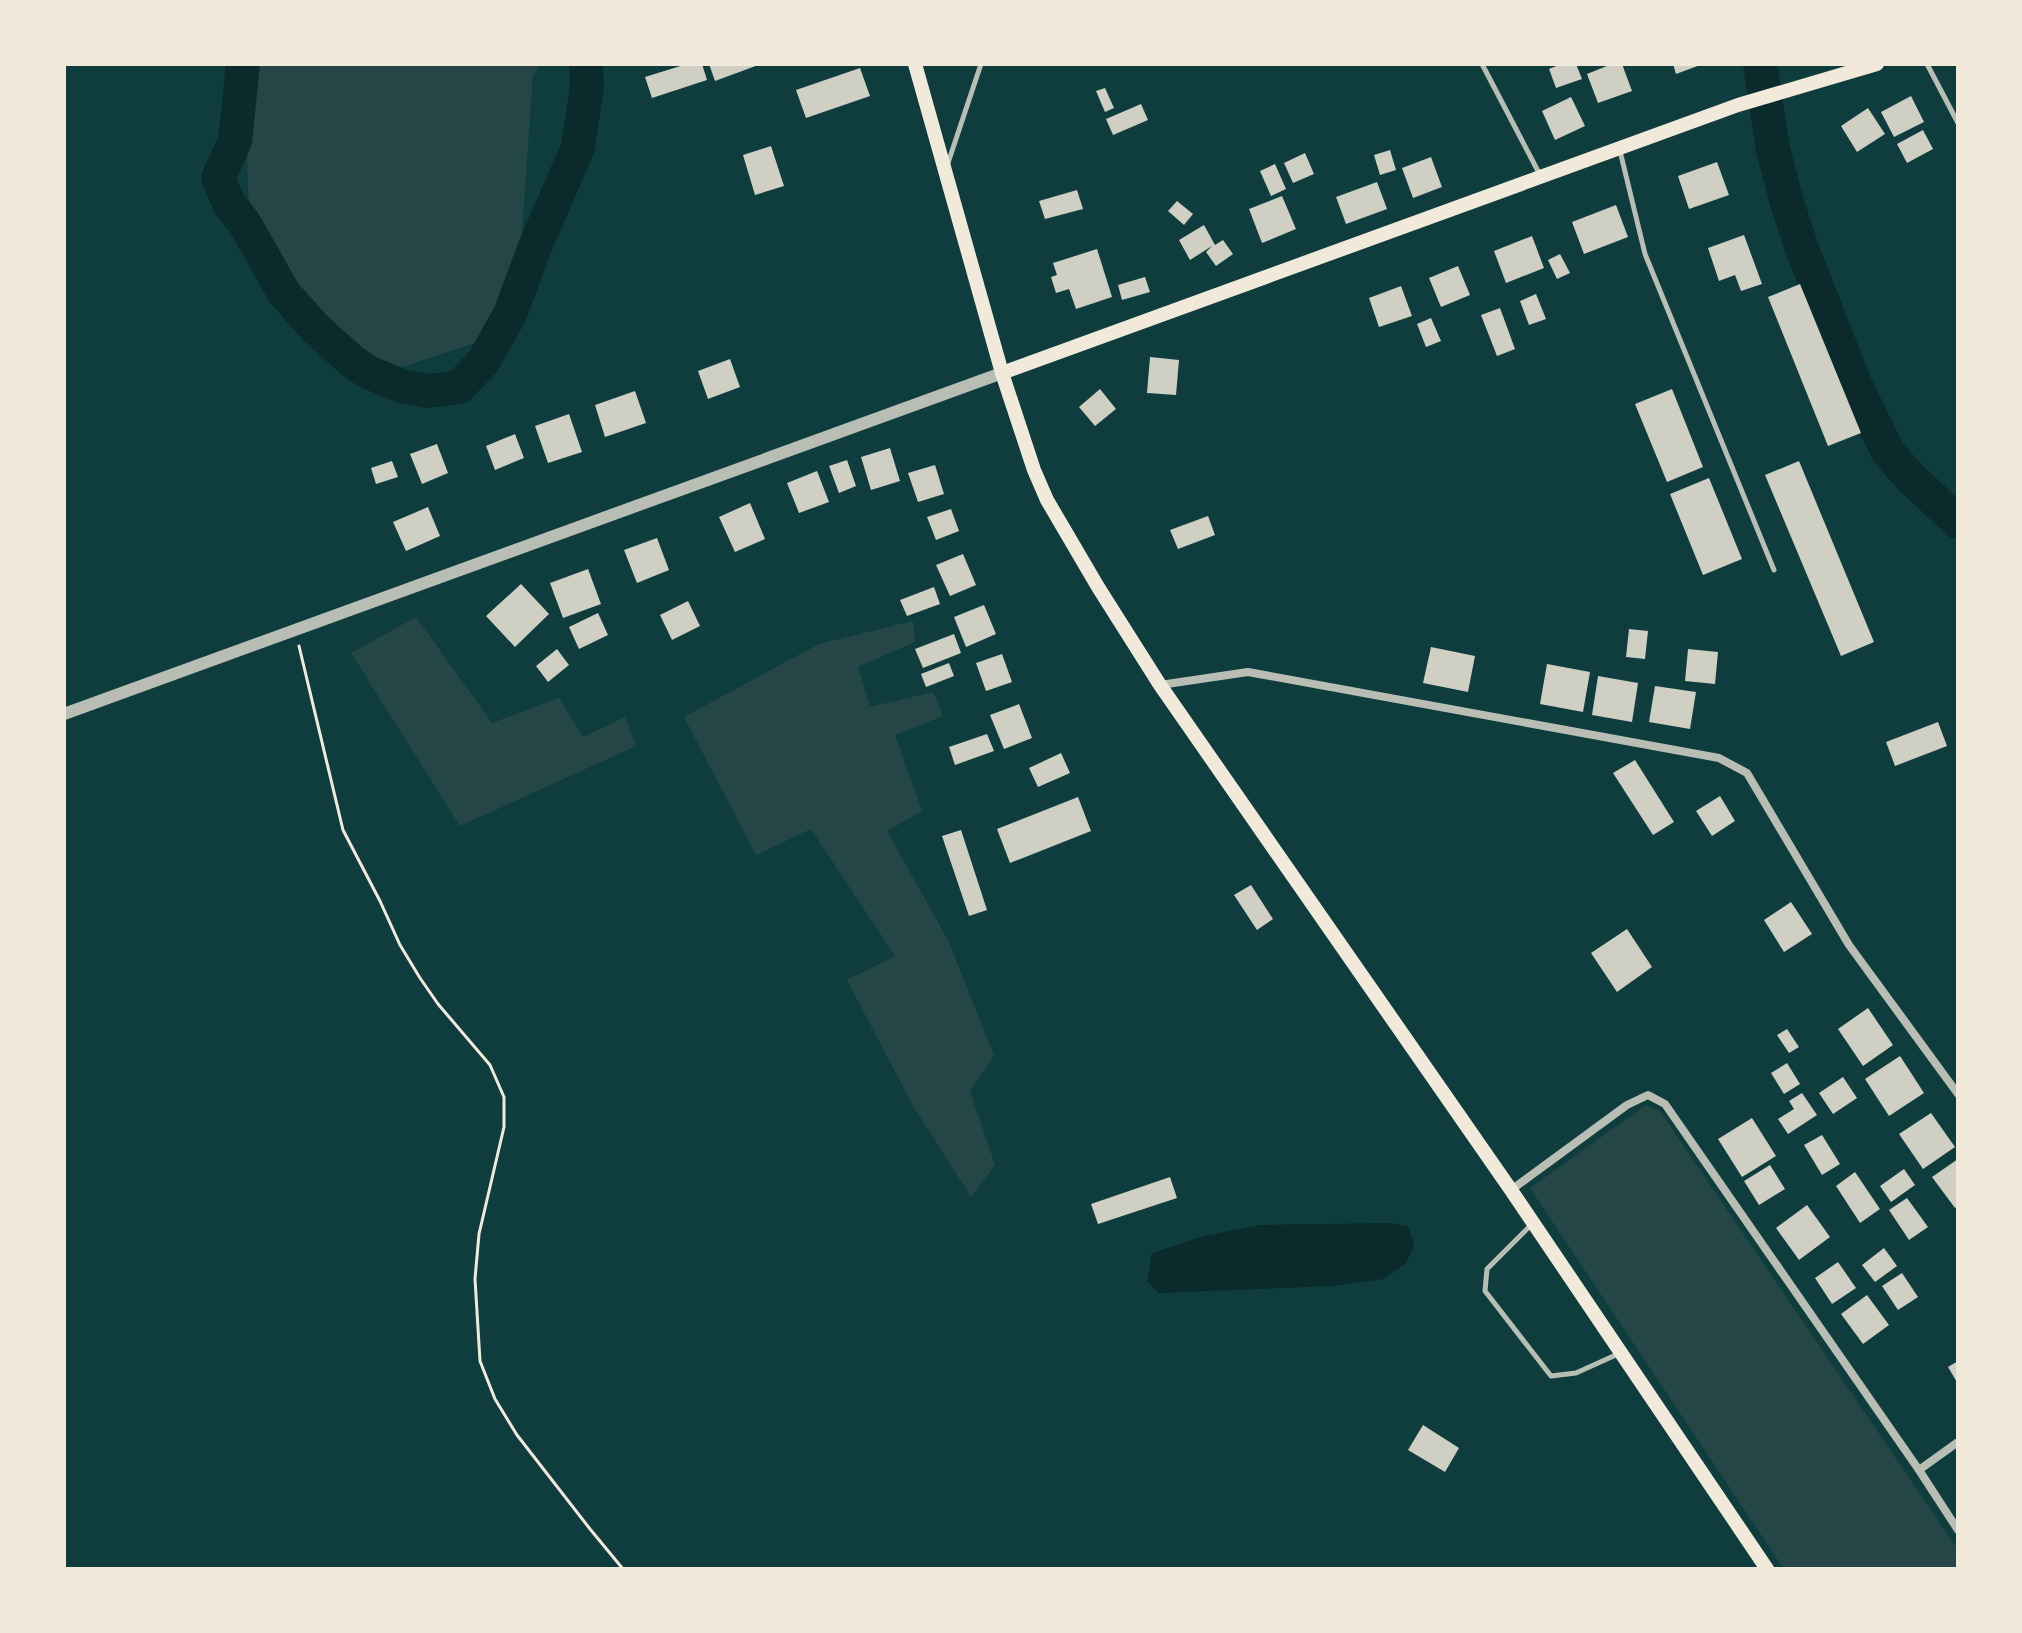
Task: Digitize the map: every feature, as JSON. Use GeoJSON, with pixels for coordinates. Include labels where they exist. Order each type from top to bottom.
{"type":"FeatureCollection","features":[{"type":"Feature","properties":{"kind":"main road"},"geometry":{"type":"LineString","coordinates":[[915,64],[1002,373],[1047,500],[1160,685],[1533,1222],[1767,1569]]}},
{"type":"Feature","properties":{"kind":"main road"},"geometry":{"type":"LineString","coordinates":[[1002,373],[1738,105],[1877,64]]}},
{"type":"Feature","properties":{"kind":"street"},"geometry":{"type":"LineString","coordinates":[[64,714],[1002,373]]}},
{"type":"Feature","properties":{"kind":"street"},"geometry":{"type":"LineString","coordinates":[[1160,685],[1248,672],[1719,758],[1747,773],[1849,945],[1958,1094]]}},
{"type":"Feature","properties":{"kind":"street"},"geometry":{"type":"LineString","coordinates":[[1511,1190],[1627,1105],[1648,1095],[1665,1104],[1958,1530]]}},
{"type":"Feature","properties":{"kind":"street"},"geometry":{"type":"LineString","coordinates":[[1919,1470],[1958,1442]]}},
{"type":"Feature","properties":{"kind":"lane"},"geometry":{"type":"LineString","coordinates":[[945,172],[981,64]]}},
{"type":"Feature","properties":{"kind":"lane"},"geometry":{"type":"LineString","coordinates":[[1482,64],[1540,177]]}},
{"type":"Feature","properties":{"kind":"lane"},"geometry":{"type":"LineString","coordinates":[[1927,64],[1958,123]]}},
{"type":"Feature","properties":{"kind":"lane"},"geometry":{"type":"LineString","coordinates":[[1619,148],[1645,254],[1774,570]]}},
{"type":"Feature","properties":{"kind":"lane"},"geometry":{"type":"LineString","coordinates":[[1533,1222],[1487,1269],[1485,1291],[1551,1376],[1576,1373],[1621,1353]]}},
{"type":"Feature","properties":{"kind":"path"},"geometry":{"type":"LineString","coordinates":[[295,629],[343,830],[400,945],[438,1004],[490,1065],[504,1097],[504,1127],[479,1234],[475,1279],[480,1361],[495,1399],[517,1435],[623,1569]]}},
{"type":"Feature","properties":{"kind":"shaded area"},"geometry":{"type":"Polygon","coordinates":[[[247,64],[540,64],[533,76],[519,273],[478,342],[390,371],[301,299],[249,212],[247,64]]]}},
{"type":"Feature","properties":{"kind":"shaded area"},"geometry":{"type":"Polygon","coordinates":[[[416,617],[492,723],[559,698],[583,737],[625,717],[636,746],[460,826],[351,653],[416,617]]]}},
{"type":"Feature","properties":{"kind":"shaded area"},"geometry":{"type":"Polygon","coordinates":[[[913,621],[915,642],[858,667],[870,707],[933,692],[943,716],[895,735],[922,811],[887,831],[949,942],[994,1056],[970,1091],[995,1165],[971,1197],[912,1104],[847,980],[895,956],[811,829],[756,855],[684,717],[819,644],[913,621]]]}},
{"type":"Feature","properties":{"kind":"shaded area"},"geometry":{"type":"Polygon","coordinates":[[[1646,1105],[1660,1111],[1958,1550],[1958,1569],[1784,1569],[1530,1188],[1646,1105]]]}},
{"type":"Feature","properties":{"kind":"shaded area"},"geometry":{"type":"Polygon","coordinates":[[[1389,1223],[1408,1226],[1414,1246],[1406,1263],[1384,1279],[1332,1286],[1158,1293],[1147,1281],[1152,1253],[1204,1236],[1260,1225],[1389,1223]]]}},
{"type":"Feature","properties":{"kind":"building"},"geometry":{"type":"Polygon","coordinates":[[[687,64],[702,64],[707,80],[652,98],[645,77],[687,64]]]}},
{"type":"Feature","properties":{"kind":"building"},"geometry":{"type":"Polygon","coordinates":[[[709,64],[761,64],[715,81],[709,64]]]}},
{"type":"Feature","properties":{"kind":"building"},"geometry":{"type":"Polygon","coordinates":[[[1561,64],[1576,64],[1582,79],[1556,88],[1549,69],[1561,64]]]}},
{"type":"Feature","properties":{"kind":"building"},"geometry":{"type":"Polygon","coordinates":[[[1612,64],[1622,64],[1632,91],[1598,103],[1587,74],[1612,64]]]}},
{"type":"Feature","properties":{"kind":"building"},"geometry":{"type":"Polygon","coordinates":[[[1673,64],[1703,64],[1676,74],[1673,64]]]}},
{"type":"Feature","properties":{"kind":"building"},"geometry":{"type":"Polygon","coordinates":[[[860,68],[870,96],[806,118],[796,90],[860,68]]]}},
{"type":"Feature","properties":{"kind":"building"},"geometry":{"type":"Polygon","coordinates":[[[1105,88],[1114,108],[1105,112],[1096,91],[1105,88]]]}},
{"type":"Feature","properties":{"kind":"building"},"geometry":{"type":"Polygon","coordinates":[[[1911,96],[1924,122],[1894,137],[1881,112],[1911,96]]]}},
{"type":"Feature","properties":{"kind":"building"},"geometry":{"type":"Polygon","coordinates":[[[1571,97],[1585,126],[1555,140],[1542,111],[1571,97]]]}},
{"type":"Feature","properties":{"kind":"building"},"geometry":{"type":"Polygon","coordinates":[[[1141,104],[1148,120],[1113,135],[1106,119],[1141,104]]]}},
{"type":"Feature","properties":{"kind":"building"},"geometry":{"type":"Polygon","coordinates":[[[1868,108],[1885,134],[1857,152],[1841,126],[1868,108]]]}},
{"type":"Feature","properties":{"kind":"building"},"geometry":{"type":"Polygon","coordinates":[[[1923,130],[1933,149],[1907,163],[1897,144],[1923,130]]]}},
{"type":"Feature","properties":{"kind":"building"},"geometry":{"type":"Polygon","coordinates":[[[771,146],[784,186],[755,195],[743,155],[771,146]]]}},
{"type":"Feature","properties":{"kind":"building"},"geometry":{"type":"Polygon","coordinates":[[[1390,150],[1396,170],[1380,175],[1374,155],[1390,150]]]}},
{"type":"Feature","properties":{"kind":"building"},"geometry":{"type":"Polygon","coordinates":[[[1305,153],[1314,174],[1293,183],[1284,163],[1305,153]]]}},
{"type":"Feature","properties":{"kind":"building"},"geometry":{"type":"Polygon","coordinates":[[[1431,157],[1442,187],[1413,198],[1402,168],[1431,157]]]}},
{"type":"Feature","properties":{"kind":"building"},"geometry":{"type":"Polygon","coordinates":[[[1717,162],[1729,195],[1689,209],[1678,176],[1717,162]]]}},
{"type":"Feature","properties":{"kind":"building"},"geometry":{"type":"Polygon","coordinates":[[[1275,164],[1286,189],[1271,196],[1260,171],[1275,164]]]}},
{"type":"Feature","properties":{"kind":"building"},"geometry":{"type":"Polygon","coordinates":[[[1377,182],[1387,209],[1346,224],[1336,197],[1377,182]]]}},
{"type":"Feature","properties":{"kind":"building"},"geometry":{"type":"Polygon","coordinates":[[[1077,190],[1083,209],[1045,219],[1039,201],[1077,190]]]}},
{"type":"Feature","properties":{"kind":"building"},"geometry":{"type":"Polygon","coordinates":[[[1282,196],[1296,229],[1262,243],[1249,209],[1282,196]]]}},
{"type":"Feature","properties":{"kind":"building"},"geometry":{"type":"Polygon","coordinates":[[[1177,201],[1193,214],[1184,225],[1168,211],[1177,201]]]}},
{"type":"Feature","properties":{"kind":"building"},"geometry":{"type":"Polygon","coordinates":[[[1616,205],[1628,237],[1584,254],[1572,222],[1616,205]]]}},
{"type":"Feature","properties":{"kind":"building"},"geometry":{"type":"Polygon","coordinates":[[[1204,225],[1215,245],[1223,240],[1233,254],[1216,266],[1206,252],[1212,246],[1190,260],[1179,240],[1204,225]]]}},
{"type":"Feature","properties":{"kind":"building"},"geometry":{"type":"Polygon","coordinates":[[[1744,235],[1762,284],[1741,291],[1735,275],[1719,281],[1708,248],[1744,235]]]}},
{"type":"Feature","properties":{"kind":"building"},"geometry":{"type":"Polygon","coordinates":[[[1532,236],[1544,268],[1506,283],[1494,251],[1532,236]]]}},
{"type":"Feature","properties":{"kind":"building"},"geometry":{"type":"Polygon","coordinates":[[[1097,249],[1112,297],[1076,309],[1069,289],[1056,293],[1051,277],[1057,275],[1053,263],[1097,249]]]}},
{"type":"Feature","properties":{"kind":"building"},"geometry":{"type":"Polygon","coordinates":[[[1560,254],[1570,273],[1557,279],[1548,260],[1560,254]]]}},
{"type":"Feature","properties":{"kind":"building"},"geometry":{"type":"Polygon","coordinates":[[[1458,266],[1470,295],[1441,307],[1429,278],[1458,266]]]}},
{"type":"Feature","properties":{"kind":"building"},"geometry":{"type":"Polygon","coordinates":[[[1145,277],[1150,292],[1122,300],[1118,285],[1145,277]]]}},
{"type":"Feature","properties":{"kind":"building"},"geometry":{"type":"Polygon","coordinates":[[[1800,284],[1861,433],[1828,446],[1768,297],[1800,284]]]}},
{"type":"Feature","properties":{"kind":"building"},"geometry":{"type":"Polygon","coordinates":[[[1401,286],[1412,316],[1379,327],[1369,298],[1401,286]]]}},
{"type":"Feature","properties":{"kind":"building"},"geometry":{"type":"Polygon","coordinates":[[[1536,294],[1546,319],[1529,325],[1520,301],[1536,294]]]}},
{"type":"Feature","properties":{"kind":"building"},"geometry":{"type":"Polygon","coordinates":[[[1500,308],[1515,349],[1497,356],[1481,315],[1500,308]]]}},
{"type":"Feature","properties":{"kind":"building"},"geometry":{"type":"Polygon","coordinates":[[[1431,318],[1441,341],[1426,347],[1417,324],[1431,318]]]}},
{"type":"Feature","properties":{"kind":"building"},"geometry":{"type":"Polygon","coordinates":[[[1150,357],[1179,360],[1176,395],[1147,393],[1150,357]]]}},
{"type":"Feature","properties":{"kind":"building"},"geometry":{"type":"Polygon","coordinates":[[[730,359],[740,387],[708,399],[698,371],[730,359]]]}},
{"type":"Feature","properties":{"kind":"building"},"geometry":{"type":"Polygon","coordinates":[[[1100,389],[1116,409],[1095,426],[1079,407],[1100,389]]]}},
{"type":"Feature","properties":{"kind":"building"},"geometry":{"type":"Polygon","coordinates":[[[1672,389],[1703,467],[1667,482],[1635,404],[1672,389]]]}},
{"type":"Feature","properties":{"kind":"building"},"geometry":{"type":"Polygon","coordinates":[[[635,391],[646,423],[605,437],[595,405],[635,391]]]}},
{"type":"Feature","properties":{"kind":"building"},"geometry":{"type":"Polygon","coordinates":[[[569,414],[582,452],[548,463],[535,426],[569,414]]]}},
{"type":"Feature","properties":{"kind":"building"},"geometry":{"type":"Polygon","coordinates":[[[515,434],[524,458],[495,470],[486,446],[515,434]]]}},
{"type":"Feature","properties":{"kind":"building"},"geometry":{"type":"Polygon","coordinates":[[[437,444],[448,473],[422,484],[410,454],[437,444]]]}},
{"type":"Feature","properties":{"kind":"building"},"geometry":{"type":"Polygon","coordinates":[[[890,448],[900,481],[871,490],[861,457],[890,448]]]}},
{"type":"Feature","properties":{"kind":"building"},"geometry":{"type":"Polygon","coordinates":[[[847,460],[856,486],[839,493],[829,466],[847,460]]]}},
{"type":"Feature","properties":{"kind":"building"},"geometry":{"type":"Polygon","coordinates":[[[392,461],[398,477],[376,484],[371,468],[392,461]]]}},
{"type":"Feature","properties":{"kind":"building"},"geometry":{"type":"Polygon","coordinates":[[[1799,461],[1874,642],[1841,656],[1765,475],[1799,461]]]}},
{"type":"Feature","properties":{"kind":"building"},"geometry":{"type":"Polygon","coordinates":[[[935,465],[944,494],[918,502],[908,473],[935,465]]]}},
{"type":"Feature","properties":{"kind":"building"},"geometry":{"type":"Polygon","coordinates":[[[817,471],[829,502],[799,513],[787,483],[817,471]]]}},
{"type":"Feature","properties":{"kind":"building"},"geometry":{"type":"Polygon","coordinates":[[[1709,478],[1742,559],[1703,575],[1670,494],[1709,478]]]}},
{"type":"Feature","properties":{"kind":"building"},"geometry":{"type":"Polygon","coordinates":[[[750,503],[765,539],[735,552],[719,517],[750,503]]]}},
{"type":"Feature","properties":{"kind":"building"},"geometry":{"type":"Polygon","coordinates":[[[428,507],[440,536],[406,551],[393,522],[428,507]]]}},
{"type":"Feature","properties":{"kind":"building"},"geometry":{"type":"Polygon","coordinates":[[[951,509],[959,531],[936,540],[927,517],[951,509]]]}},
{"type":"Feature","properties":{"kind":"building"},"geometry":{"type":"Polygon","coordinates":[[[1208,516],[1215,535],[1178,549],[1170,530],[1208,516]]]}},
{"type":"Feature","properties":{"kind":"building"},"geometry":{"type":"Polygon","coordinates":[[[657,538],[669,570],[637,583],[624,550],[657,538]]]}},
{"type":"Feature","properties":{"kind":"building"},"geometry":{"type":"Polygon","coordinates":[[[963,554],[976,585],[950,596],[936,565],[963,554]]]}},
{"type":"Feature","properties":{"kind":"building"},"geometry":{"type":"Polygon","coordinates":[[[588,569],[601,604],[563,618],[550,583],[588,569]]]}},
{"type":"Feature","properties":{"kind":"building"},"geometry":{"type":"Polygon","coordinates":[[[521,584],[549,614],[515,647],[486,616],[521,584]]]}},
{"type":"Feature","properties":{"kind":"building"},"geometry":{"type":"Polygon","coordinates":[[[934,587],[940,604],[907,616],[900,600],[934,587]]]}},
{"type":"Feature","properties":{"kind":"building"},"geometry":{"type":"Polygon","coordinates":[[[688,601],[700,626],[672,640],[660,615],[688,601]]]}},
{"type":"Feature","properties":{"kind":"building"},"geometry":{"type":"Polygon","coordinates":[[[984,605],[996,634],[966,647],[954,617],[984,605]]]}},
{"type":"Feature","properties":{"kind":"building"},"geometry":{"type":"Polygon","coordinates":[[[598,613],[608,635],[579,649],[569,627],[598,613]]]}},
{"type":"Feature","properties":{"kind":"building"},"geometry":{"type":"Polygon","coordinates":[[[1629,629],[1648,631],[1645,659],[1626,657],[1629,629]]]}},
{"type":"Feature","properties":{"kind":"building"},"geometry":{"type":"Polygon","coordinates":[[[954,634],[961,653],[923,668],[915,649],[954,634]]]}},
{"type":"Feature","properties":{"kind":"building"},"geometry":{"type":"Polygon","coordinates":[[[1431,647],[1475,656],[1468,692],[1423,683],[1431,647]]]}},
{"type":"Feature","properties":{"kind":"building"},"geometry":{"type":"Polygon","coordinates":[[[557,649],[569,665],[548,682],[536,666],[557,649]]]}},
{"type":"Feature","properties":{"kind":"building"},"geometry":{"type":"Polygon","coordinates":[[[1688,649],[1718,652],[1715,684],[1685,681],[1688,649]]]}},
{"type":"Feature","properties":{"kind":"building"},"geometry":{"type":"Polygon","coordinates":[[[1002,654],[1012,682],[986,691],[976,663],[1002,654]]]}},
{"type":"Feature","properties":{"kind":"building"},"geometry":{"type":"Polygon","coordinates":[[[949,663],[954,676],[926,687],[921,674],[949,663]]]}},
{"type":"Feature","properties":{"kind":"building"},"geometry":{"type":"Polygon","coordinates":[[[1547,664],[1590,672],[1583,712],[1540,704],[1547,664]]]}},
{"type":"Feature","properties":{"kind":"building"},"geometry":{"type":"Polygon","coordinates":[[[1598,676],[1638,683],[1632,722],[1592,715],[1598,676]]]}},
{"type":"Feature","properties":{"kind":"building"},"geometry":{"type":"Polygon","coordinates":[[[1655,686],[1696,692],[1690,729],[1649,722],[1655,686]]]}},
{"type":"Feature","properties":{"kind":"building"},"geometry":{"type":"Polygon","coordinates":[[[1019,704],[1032,738],[1004,749],[990,715],[1019,704]]]}},
{"type":"Feature","properties":{"kind":"building"},"geometry":{"type":"Polygon","coordinates":[[[1938,722],[1947,746],[1895,766],[1886,742],[1938,722]]]}},
{"type":"Feature","properties":{"kind":"building"},"geometry":{"type":"Polygon","coordinates":[[[987,734],[994,751],[955,765],[949,747],[987,734]]]}},
{"type":"Feature","properties":{"kind":"building"},"geometry":{"type":"Polygon","coordinates":[[[1061,753],[1070,773],[1038,787],[1029,768],[1061,753]]]}},
{"type":"Feature","properties":{"kind":"building"},"geometry":{"type":"Polygon","coordinates":[[[1635,760],[1674,822],[1653,835],[1613,773],[1635,760]]]}},
{"type":"Feature","properties":{"kind":"building"},"geometry":{"type":"Polygon","coordinates":[[[1720,796],[1735,821],[1712,836],[1696,811],[1720,796]]]}},
{"type":"Feature","properties":{"kind":"building"},"geometry":{"type":"Polygon","coordinates":[[[1078,797],[1091,831],[1010,863],[997,829],[1078,797]]]}},
{"type":"Feature","properties":{"kind":"building"},"geometry":{"type":"Polygon","coordinates":[[[961,830],[987,910],[969,916],[942,836],[961,830]]]}},
{"type":"Feature","properties":{"kind":"building"},"geometry":{"type":"Polygon","coordinates":[[[1251,885],[1273,919],[1257,930],[1234,895],[1251,885]]]}},
{"type":"Feature","properties":{"kind":"building"},"geometry":{"type":"Polygon","coordinates":[[[1791,902],[1812,934],[1784,952],[1764,920],[1791,902]]]}},
{"type":"Feature","properties":{"kind":"building"},"geometry":{"type":"Polygon","coordinates":[[[1627,929],[1652,967],[1617,992],[1591,953],[1627,929]]]}},
{"type":"Feature","properties":{"kind":"building"},"geometry":{"type":"Polygon","coordinates":[[[1868,1008],[1893,1045],[1863,1066],[1838,1029],[1868,1008]]]}},
{"type":"Feature","properties":{"kind":"building"},"geometry":{"type":"Polygon","coordinates":[[[1787,1029],[1799,1047],[1789,1053],[1777,1035],[1787,1029]]]}},
{"type":"Feature","properties":{"kind":"building"},"geometry":{"type":"Polygon","coordinates":[[[1900,1056],[1924,1093],[1889,1116],[1865,1079],[1900,1056]]]}},
{"type":"Feature","properties":{"kind":"building"},"geometry":{"type":"Polygon","coordinates":[[[1787,1063],[1800,1084],[1784,1094],[1771,1073],[1787,1063]]]}},
{"type":"Feature","properties":{"kind":"building"},"geometry":{"type":"Polygon","coordinates":[[[1843,1077],[1857,1098],[1833,1114],[1819,1093],[1843,1077]]]}},
{"type":"Feature","properties":{"kind":"building"},"geometry":{"type":"Polygon","coordinates":[[[1802,1093],[1817,1115],[1788,1134],[1778,1119],[1794,1109],[1789,1101],[1802,1093]]]}},
{"type":"Feature","properties":{"kind":"building"},"geometry":{"type":"Polygon","coordinates":[[[1931,1113],[1955,1147],[1923,1169],[1899,1134],[1931,1113]]]}},
{"type":"Feature","properties":{"kind":"building"},"geometry":{"type":"Polygon","coordinates":[[[1752,1118],[1776,1156],[1742,1177],[1718,1139],[1752,1118]]]}},
{"type":"Feature","properties":{"kind":"building"},"geometry":{"type":"Polygon","coordinates":[[[1822,1135],[1840,1164],[1822,1175],[1804,1145],[1822,1135]]]}},
{"type":"Feature","properties":{"kind":"building"},"geometry":{"type":"Polygon","coordinates":[[[1958,1159],[1958,1206],[1955,1208],[1932,1177],[1958,1159]]]}},
{"type":"Feature","properties":{"kind":"building"},"geometry":{"type":"Polygon","coordinates":[[[1770,1165],[1785,1189],[1759,1205],[1744,1181],[1770,1165]]]}},
{"type":"Feature","properties":{"kind":"building"},"geometry":{"type":"Polygon","coordinates":[[[1904,1169],[1915,1185],[1891,1202],[1880,1186],[1904,1169]]]}},
{"type":"Feature","properties":{"kind":"building"},"geometry":{"type":"Polygon","coordinates":[[[1855,1172],[1880,1209],[1860,1223],[1836,1186],[1855,1172]]]}},
{"type":"Feature","properties":{"kind":"building"},"geometry":{"type":"Polygon","coordinates":[[[1170,1177],[1177,1198],[1098,1224],[1091,1204],[1170,1177]]]}},
{"type":"Feature","properties":{"kind":"building"},"geometry":{"type":"Polygon","coordinates":[[[1907,1198],[1928,1227],[1909,1240],[1889,1210],[1907,1198]]]}},
{"type":"Feature","properties":{"kind":"building"},"geometry":{"type":"Polygon","coordinates":[[[1807,1205],[1830,1237],[1799,1260],[1776,1228],[1807,1205]]]}},
{"type":"Feature","properties":{"kind":"building"},"geometry":{"type":"Polygon","coordinates":[[[1884,1248],[1897,1266],[1875,1282],[1862,1265],[1884,1248]]]}},
{"type":"Feature","properties":{"kind":"building"},"geometry":{"type":"Polygon","coordinates":[[[1838,1262],[1856,1288],[1832,1304],[1815,1278],[1838,1262]]]}},
{"type":"Feature","properties":{"kind":"building"},"geometry":{"type":"Polygon","coordinates":[[[1902,1273],[1918,1297],[1898,1310],[1882,1286],[1902,1273]]]}},
{"type":"Feature","properties":{"kind":"building"},"geometry":{"type":"Polygon","coordinates":[[[1867,1295],[1889,1325],[1863,1344],[1841,1314],[1867,1295]]]}},
{"type":"Feature","properties":{"kind":"building"},"geometry":{"type":"Polygon","coordinates":[[[1958,1361],[1958,1384],[1948,1367],[1958,1361]]]}},
{"type":"Feature","properties":{"kind":"building"},"geometry":{"type":"Polygon","coordinates":[[[1423,1425],[1459,1448],[1445,1472],[1408,1450],[1423,1425]]]}},
{"type":"Feature","properties":{"kind":"waterway"},"geometry":{"type":"LineString","coordinates":[[243,64],[235,141],[218,178],[229,203],[245,224],[284,293],[316,329],[368,372],[404,387],[428,391],[459,387],[483,362],[510,314],[578,147],[587,87],[586,64]]}},
{"type":"Feature","properties":{"kind":"waterway"},"geometry":{"type":"LineString","coordinates":[[1760,64],[1773,150],[1788,206],[1855,384],[1888,452],[1958,522]]}}]}
